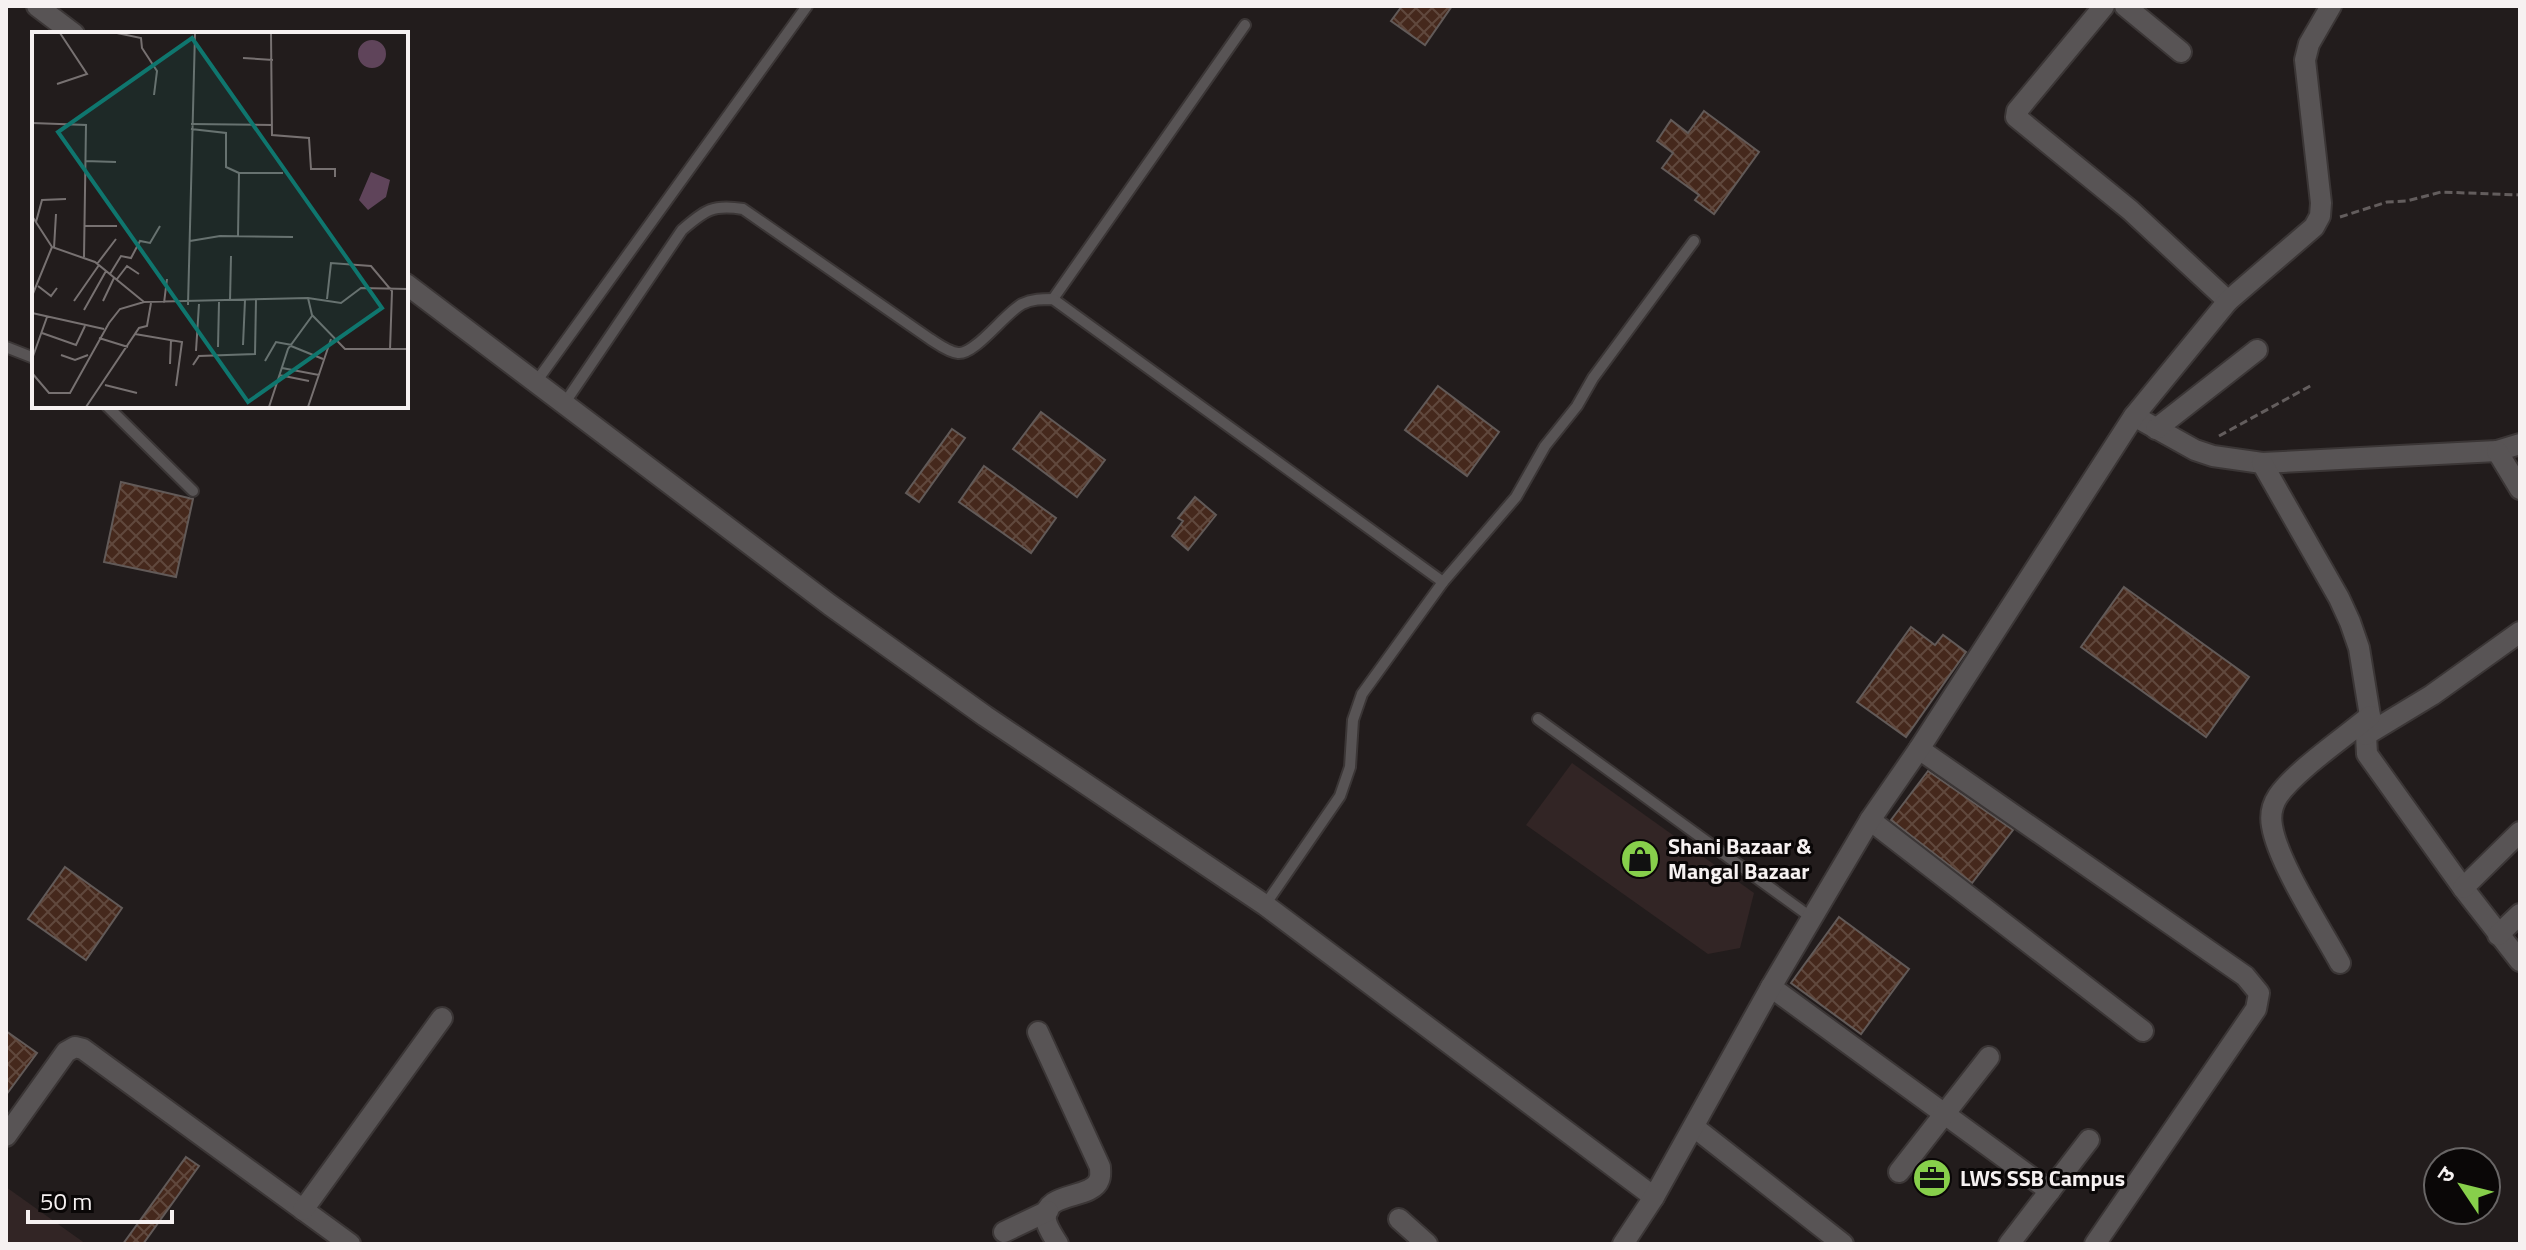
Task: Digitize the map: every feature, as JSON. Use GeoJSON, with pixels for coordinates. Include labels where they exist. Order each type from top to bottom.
{"type":"FeatureCollection","features":[{"type":"Feature","properties":{"kind":"street"},"geometry":{"type":"LineString","coordinates":[[37,6],[71,32]]}},
{"type":"Feature","properties":{"kind":"street"},"geometry":{"type":"LineString","coordinates":[[2104,6],[2017,111],[2016,117],[2130,210],[2228,301]]}},
{"type":"Feature","properties":{"kind":"street"},"geometry":{"type":"LineString","coordinates":[[2125,6],[2181,52]]}},
{"type":"Feature","properties":{"kind":"street"},"geometry":{"type":"LineString","coordinates":[[1623,1244],[1654,1197],[1771,987],[1870,820],[2134,416],[2228,301],[2314,227],[2320,216],[2321,203],[2305,60],[2309,44],[2331,6]]}},
{"type":"Feature","properties":{"kind":"street"},"geometry":{"type":"LineString","coordinates":[[408,286],[830,605],[920,670],[1265,905],[1654,1197]]}},
{"type":"Feature","properties":{"kind":"street"},"geometry":{"type":"LineString","coordinates":[[2156,429],[2257,350]]}},
{"type":"Feature","properties":{"kind":"street"},"geometry":{"type":"LineString","coordinates":[[2134,416],[2195,450],[2213,456],[2262,463],[2497,451],[2520,444]]}},
{"type":"Feature","properties":{"kind":"street"},"geometry":{"type":"LineString","coordinates":[[2497,451],[2520,489]]}},
{"type":"Feature","properties":{"kind":"street"},"geometry":{"type":"LineString","coordinates":[[2262,463],[2350,622],[2359,648],[2368,726],[2367,754],[2463,888],[2520,961]]}},
{"type":"Feature","properties":{"kind":"street"},"geometry":{"type":"LineString","coordinates":[[2340,963],[2285,860],[2272,828],[2271,812],[2276,799],[2288,783],[2368,726],[2432,695],[2520,632]]}},
{"type":"Feature","properties":{"kind":"street"},"geometry":{"type":"LineString","coordinates":[[1919,749],[2245,976],[2259,993],[2256,1009],[2095,1244]]}},
{"type":"Feature","properties":{"kind":"street"},"geometry":{"type":"LineString","coordinates":[[1870,820],[2143,1031]]}},
{"type":"Feature","properties":{"kind":"street"},"geometry":{"type":"LineString","coordinates":[[2463,888],[2520,832]]}},
{"type":"Feature","properties":{"kind":"street"},"geometry":{"type":"LineString","coordinates":[[2498,935],[2520,914]]}},
{"type":"Feature","properties":{"kind":"street"},"geometry":{"type":"LineString","coordinates":[[1771,987],[2050,1191]]}},
{"type":"Feature","properties":{"kind":"street"},"geometry":{"type":"LineString","coordinates":[[303,1210],[442,1018]]}},
{"type":"Feature","properties":{"kind":"street"},"geometry":{"type":"LineString","coordinates":[[1038,1032],[1100,1167],[1099,1180],[1093,1187],[1055,1202],[1048,1211],[1046,1221],[1058,1244]]}},
{"type":"Feature","properties":{"kind":"street"},"geometry":{"type":"LineString","coordinates":[[6,1136],[66,1052],[75,1047],[83,1049],[350,1244]]}},
{"type":"Feature","properties":{"kind":"street"},"geometry":{"type":"LineString","coordinates":[[1899,1172],[1989,1057]]}},
{"type":"Feature","properties":{"kind":"street"},"geometry":{"type":"LineString","coordinates":[[1694,1127],[1843,1244]]}},
{"type":"Feature","properties":{"kind":"street"},"geometry":{"type":"LineString","coordinates":[[2009,1244],[2089,1140]]}},
{"type":"Feature","properties":{"kind":"street"},"geometry":{"type":"LineString","coordinates":[[1004,1232],[1048,1211]]}},
{"type":"Feature","properties":{"kind":"street"},"geometry":{"type":"LineString","coordinates":[[1399,1219],[1427,1244]]}},
{"type":"Feature","properties":{"kind":"lane"},"geometry":{"type":"LineString","coordinates":[[536,382],[807,6]]}},
{"type":"Feature","properties":{"kind":"lane"},"geometry":{"type":"LineString","coordinates":[[1053,299],[1245,25]]}},
{"type":"Feature","properties":{"kind":"lane"},"geometry":{"type":"LineString","coordinates":[[564,404],[682,230],[705,211],[724,206],[743,209],[762,219],[930,339],[955,353],[964,353],[973,347],[1022,304],[1053,299],[1443,582]]}},
{"type":"Feature","properties":{"kind":"lane"},"geometry":{"type":"LineString","coordinates":[[1265,905],[1340,796],[1350,767],[1353,720],[1362,694],[1443,582],[1516,497],[1545,446],[1694,241]]}},
{"type":"Feature","properties":{"kind":"lane"},"geometry":{"type":"LineString","coordinates":[[6,347],[32,357]]}},
{"type":"Feature","properties":{"kind":"lane"},"geometry":{"type":"LineString","coordinates":[[109,408],[193,491]]}},
{"type":"Feature","properties":{"kind":"lane"},"geometry":{"type":"LineString","coordinates":[[1538,719],[1812,918]]}},
{"type":"Feature","properties":{"kind":"path"},"geometry":{"type":"LineString","coordinates":[[2314,227],[2359,209],[2441,192],[2520,195]]}},
{"type":"Feature","properties":{"kind":"path"},"geometry":{"type":"LineString","coordinates":[[2195,450],[2312,385]]}},
{"type":"Feature","properties":{"kind":"shaded area","name":"Shani Bazaar & Mangal Bazaar"},"geometry":{"type":"Polygon","coordinates":[[[1572,763],[1754,893],[1740,948],[1708,954],[1526,825],[1572,763]]]}},
{"type":"Feature","properties":{"kind":"shaded area"},"geometry":{"type":"Polygon","coordinates":[[[6,1187],[86,1244],[6,1244],[6,1187]]]}},
{"type":"Feature","properties":{"kind":"building"},"geometry":{"type":"Polygon","coordinates":[[[1402,6],[1452,6],[1425,45],[1391,21],[1402,6]]]}},
{"type":"Feature","properties":{"kind":"building"},"geometry":{"type":"Polygon","coordinates":[[[1704,111],[1759,152],[1714,214],[1695,200],[1699,195],[1662,168],[1673,153],[1657,141],[1671,120],[1688,133],[1704,111]]]}},
{"type":"Feature","properties":{"kind":"building"},"geometry":{"type":"Polygon","coordinates":[[[1438,386],[1499,432],[1467,476],[1405,430],[1438,386]]]}},
{"type":"Feature","properties":{"kind":"building"},"geometry":{"type":"Polygon","coordinates":[[[1041,412],[1105,460],[1077,497],[1013,449],[1041,412]]]}},
{"type":"Feature","properties":{"kind":"building"},"geometry":{"type":"Polygon","coordinates":[[[952,429],[965,438],[919,502],[906,493],[952,429]]]}},
{"type":"Feature","properties":{"kind":"building"},"geometry":{"type":"Polygon","coordinates":[[[984,466],[1056,518],[1031,553],[959,502],[984,466]]]}},
{"type":"Feature","properties":{"kind":"building"},"geometry":{"type":"Polygon","coordinates":[[[121,482],[193,499],[176,577],[104,562],[121,482]]]}},
{"type":"Feature","properties":{"kind":"building"},"geometry":{"type":"Polygon","coordinates":[[[1195,497],[1216,515],[1188,550],[1172,536],[1183,521],[1178,518],[1195,497]]]}},
{"type":"Feature","properties":{"kind":"building"},"geometry":{"type":"Polygon","coordinates":[[[2124,587],[2249,677],[2206,737],[2081,647],[2124,587]]]}},
{"type":"Feature","properties":{"kind":"building"},"geometry":{"type":"Polygon","coordinates":[[[1911,627],[1935,645],[1943,635],[1966,652],[1906,737],[1857,702],[1911,627]]]}},
{"type":"Feature","properties":{"kind":"building"},"geometry":{"type":"Polygon","coordinates":[[[1928,771],[2013,830],[1972,883],[1891,820],[1928,771]]]}},
{"type":"Feature","properties":{"kind":"building"},"geometry":{"type":"Polygon","coordinates":[[[65,867],[122,908],[86,960],[28,919],[65,867]]]}},
{"type":"Feature","properties":{"kind":"building"},"geometry":{"type":"Polygon","coordinates":[[[1839,917],[1909,969],[1861,1034],[1791,983],[1839,917]]]}},
{"type":"Feature","properties":{"kind":"building"},"geometry":{"type":"Polygon","coordinates":[[[6,1031],[37,1053],[6,1095],[6,1031]]]}},
{"type":"Feature","properties":{"kind":"building"},"geometry":{"type":"Polygon","coordinates":[[[186,1157],[199,1166],[143,1244],[123,1244],[186,1157]]]}},
{"type":"Feature","properties":{"kind":"place","name":"Shani Bazaar & Mangal Bazaar"},"geometry":{"type":"Point","coordinates":[1640,859]}},
{"type":"Feature","properties":{"kind":"place","name":"LWS SSB Campus"},"geometry":{"type":"Point","coordinates":[1932,1178]}}]}
